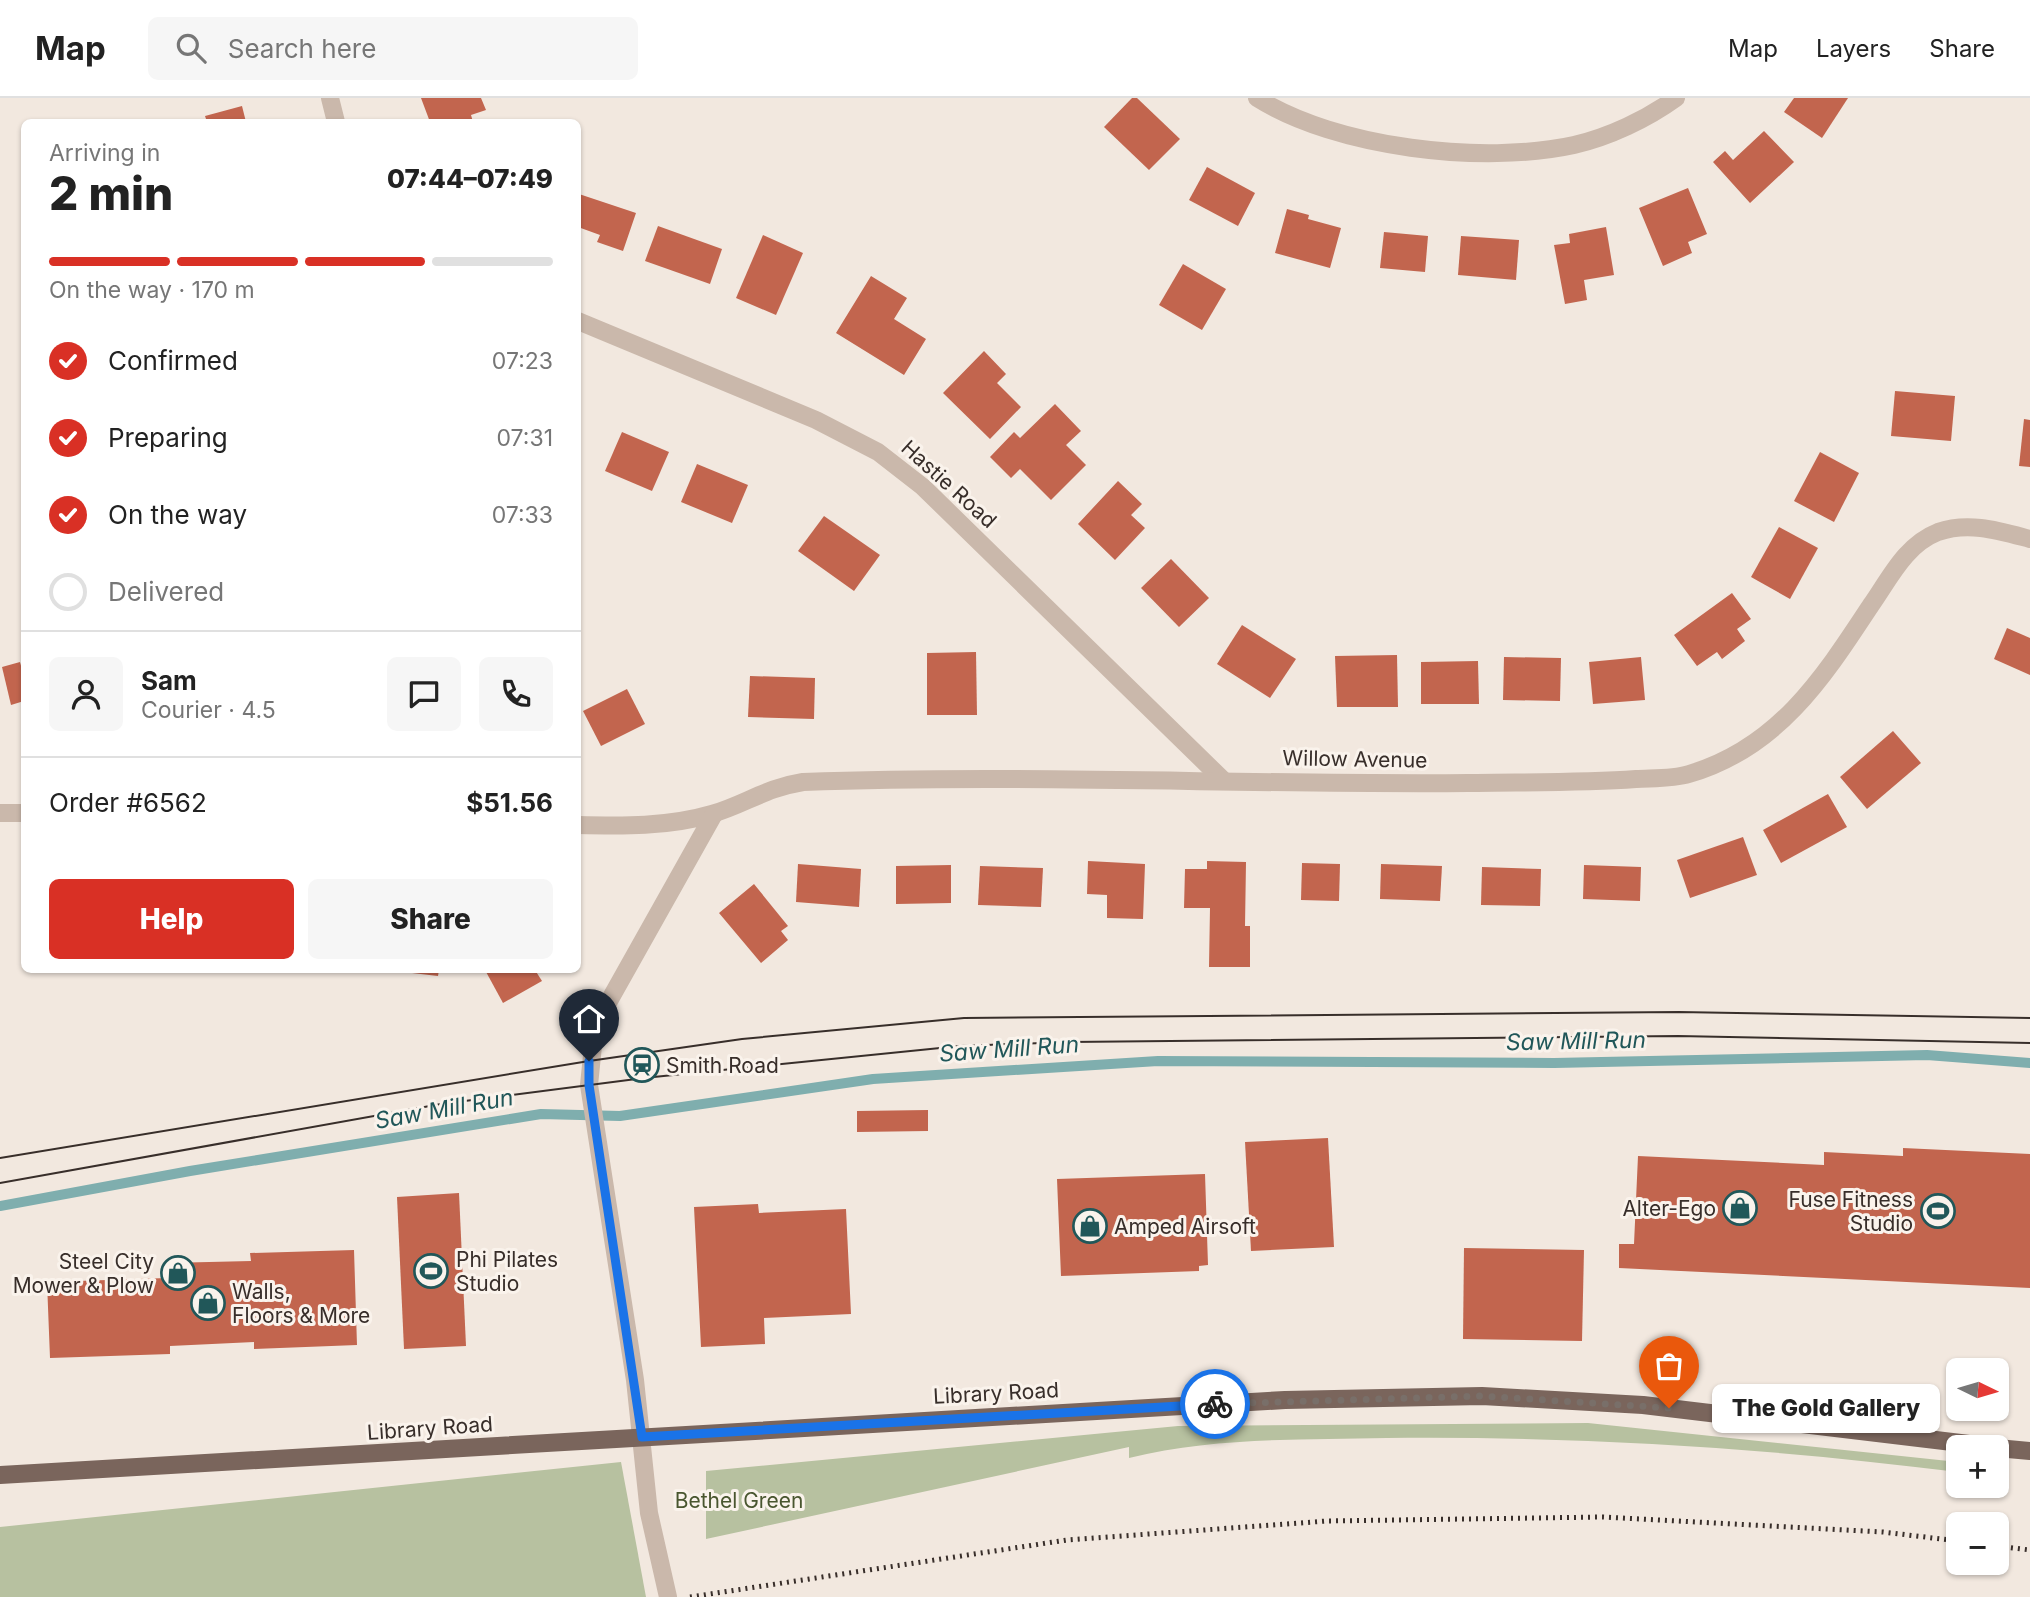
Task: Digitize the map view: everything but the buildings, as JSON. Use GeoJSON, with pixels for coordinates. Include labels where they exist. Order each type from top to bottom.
{"type":"FeatureCollection","features":[{"type":"Feature","properties":{"kind":"main road","name":"Library Road"},"geometry":{"type":"LineString","coordinates":[[0,1475],[1285,1400],[1482,1396],[1643,1405],[1946,1441]]}},
{"type":"Feature","properties":{"kind":"main road","name":"Library Road"},"geometry":{"type":"LineString","coordinates":[[2009,1449],[2030,1451]]}},
{"type":"Feature","properties":{"kind":"street"},"geometry":{"type":"LineString","coordinates":[[330,98],[335,119]]}},
{"type":"Feature","properties":{"kind":"street"},"geometry":{"type":"LineString","coordinates":[[1257,98],[1285,116],[1347,136],[1424,150],[1513,152],[1575,145],[1623,128],[1676,98]]}},
{"type":"Feature","properties":{"kind":"street","name":"Hastie Road"},"geometry":{"type":"LineString","coordinates":[[581,322],[816,421],[878,452],[923,487],[1223,780]]}},
{"type":"Feature","properties":{"kind":"street","name":"Willow Avenue"},"geometry":{"type":"LineString","coordinates":[[581,825],[673,823],[714,814],[774,786],[803,782],[1223,780],[1409,783],[1609,781],[1687,776],[1741,754],[1783,721],[1826,674],[1903,558],[1920,542],[1953,528],[1973,527],[1994,529],[2030,539]]}},
{"type":"Feature","properties":{"kind":"street"},"geometry":{"type":"LineString","coordinates":[[0,813],[21,813]]}},
{"type":"Feature","properties":{"kind":"street"},"geometry":{"type":"LineString","coordinates":[[668,1597],[649,1513],[642,1437],[593,1110],[589,1061],[595,1026],[714,814]]}},
{"type":"Feature","properties":{"kind":"green space","name":"Bethel Green"},"geometry":{"type":"Polygon","coordinates":[[[1588,1423],[1946,1461],[1946,1471],[1745,1450],[1530,1439],[1257,1441],[1193,1446],[1129,1458],[1129,1447],[706,1539],[706,1471],[1178,1426],[1588,1423]]]}},
{"type":"Feature","properties":{"kind":"green space"},"geometry":{"type":"Polygon","coordinates":[[[621,1462],[646,1597],[0,1597],[0,1527],[621,1462]]]}},
{"type":"Feature","properties":{"kind":"waterway","name":"Saw Mill Run"},"geometry":{"type":"LineString","coordinates":[[0,1206],[190,1171],[541,1114],[620,1116],[873,1079],[1158,1061],[1554,1063],[1927,1055],[2030,1063]]}},
{"type":"Feature","properties":{"kind":"tram line"},"geometry":{"type":"LineString","coordinates":[[0,1158],[589,1061],[742,1039],[964,1018],[1679,1012],[2030,1018]]}},
{"type":"Feature","properties":{"kind":"tram line"},"geometry":{"type":"LineString","coordinates":[[0,1183],[441,1104],[644,1078],[960,1046],[1069,1042],[1678,1036],[2030,1043]]}},
{"type":"Feature","properties":{"kind":"railway"},"geometry":{"type":"LineString","coordinates":[[690,1597],[1067,1540],[1327,1521],[1603,1517],[1883,1532],[1946,1540]]}},
{"type":"Feature","properties":{"kind":"railway"},"geometry":{"type":"LineString","coordinates":[[2009,1547],[2030,1550]]}},
{"type":"Feature","properties":{"kind":"way so far"},"geometry":{"type":"LineString","coordinates":[[1215,1404],[1482,1396],[1669,1408]]}},
{"type":"Feature","properties":{"kind":"place","name":"Smith Road"},"geometry":{"type":"Point","coordinates":[642,1065]}},
{"type":"Feature","properties":{"kind":"place","name":"Alter-Ego"},"geometry":{"type":"Point","coordinates":[1740,1208]}},
{"type":"Feature","properties":{"kind":"place","name":"Fuse Fitness Studio"},"geometry":{"type":"Point","coordinates":[1938,1211]}},
{"type":"Feature","properties":{"kind":"place","name":"Amped Airsoft"},"geometry":{"type":"Point","coordinates":[1090,1226]}},
{"type":"Feature","properties":{"kind":"place","name":"Phi Pilates Studio"},"geometry":{"type":"Point","coordinates":[431,1271]}},
{"type":"Feature","properties":{"kind":"place","name":"Steel City Mower & Plow"},"geometry":{"type":"Point","coordinates":[178,1273]}},
{"type":"Feature","properties":{"kind":"place","name":"Walls, Floors & More"},"geometry":{"type":"Point","coordinates":[208,1303]}},
{"type":"Feature","properties":{"kind":"place","name":"The Gold Gallery"},"geometry":{"type":"Point","coordinates":[1669,1408]}},
{"type":"Feature","properties":{"kind":"route"},"geometry":{"type":"LineString","coordinates":[[589,1061],[589,1085],[642,1437],[1215,1404]]}}]}
